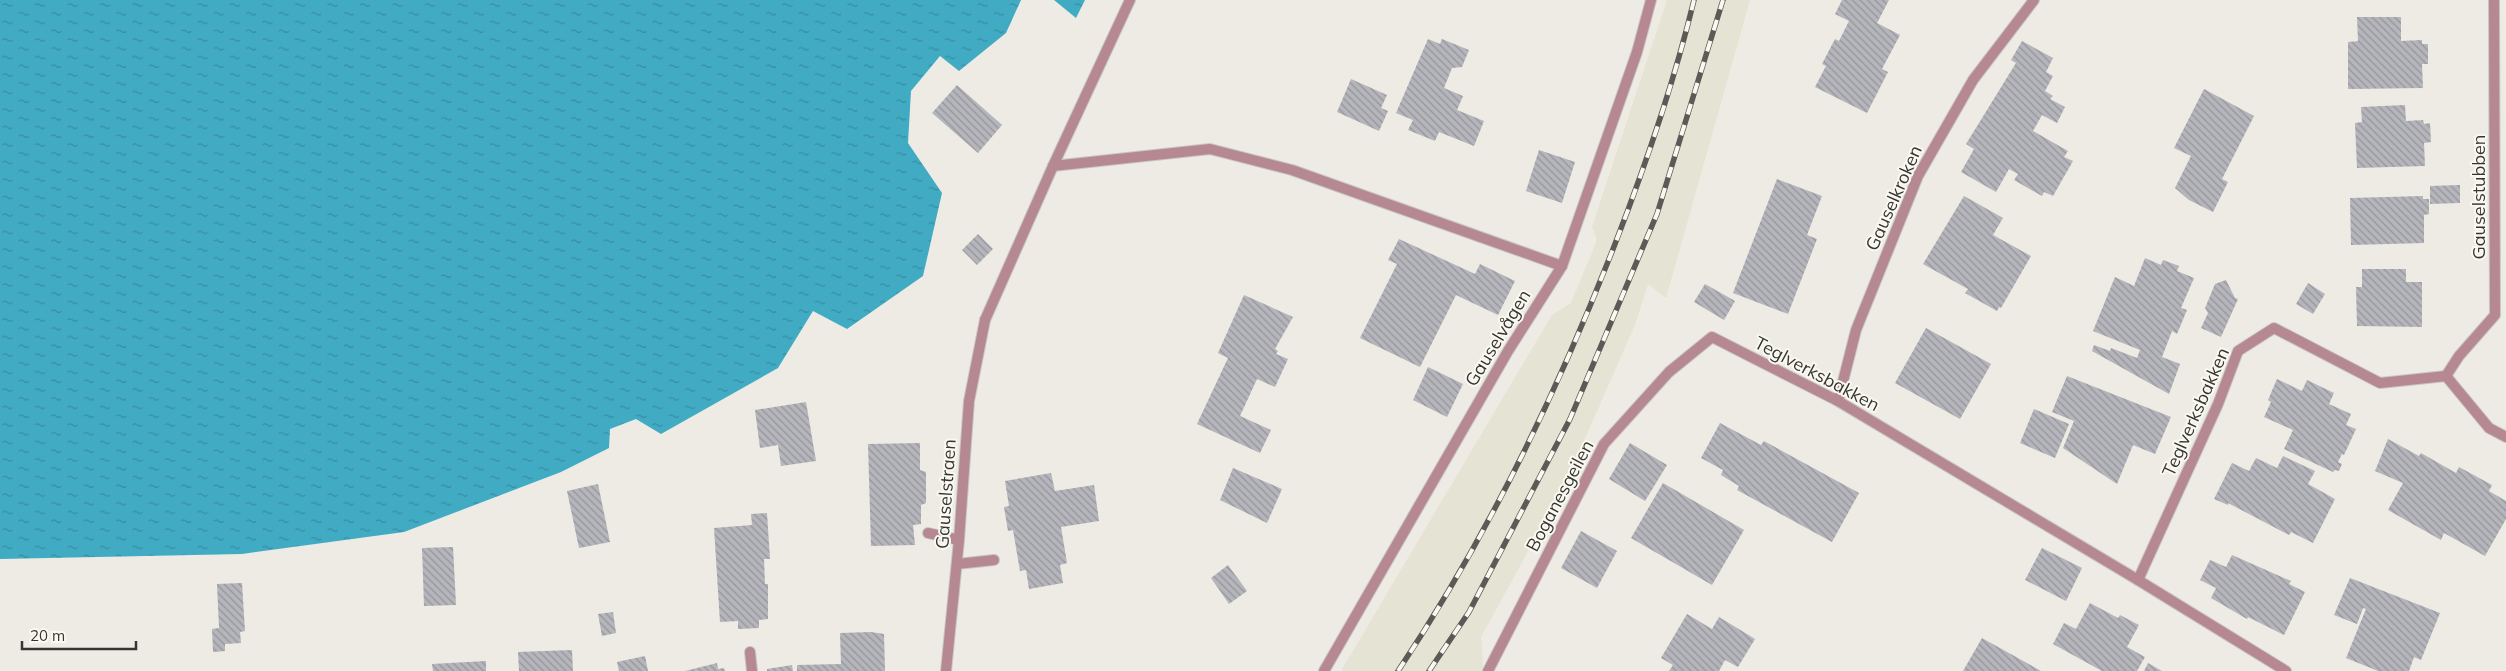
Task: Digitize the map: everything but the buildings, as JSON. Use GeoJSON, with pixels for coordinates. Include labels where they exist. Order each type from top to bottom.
{"type":"FeatureCollection","features":[{"type":"Feature","properties":{"kind":"street","name":"Gauselstraen"},"geometry":{"type":"LineString","coordinates":[[946,671],[957,564],[969,401],[985,320],[1053,166],[1130,0]]}},
{"type":"Feature","properties":{"kind":"street","name":"Gauselvågen"},"geometry":{"type":"LineString","coordinates":[[1324,671],[1504,358],[1562,266],[1637,52],[1651,0]]}},
{"type":"Feature","properties":{"kind":"street","name":"Gauselkroken"},"geometry":{"type":"LineString","coordinates":[[1838,401],[1856,330],[1918,176],[1973,80],[2034,0]]}},
{"type":"Feature","properties":{"kind":"street","name":"Gauselstubben"},"geometry":{"type":"LineString","coordinates":[[2446,376],[2459,356],[2495,315],[2494,0]]}},
{"type":"Feature","properties":{"kind":"street"},"geometry":{"type":"LineString","coordinates":[[1053,166],[1210,148],[1292,170],[1562,266]]}},
{"type":"Feature","properties":{"kind":"street","name":"Teglverksbakken"},"geometry":{"type":"LineString","coordinates":[[2138,580],[2218,404],[2238,351],[2274,328],[2380,383],[2446,376]]}},
{"type":"Feature","properties":{"kind":"street","name":"Teglverksbakken"},"geometry":{"type":"LineString","coordinates":[[1712,337],[1838,401],[2138,580],[2286,671]]}},
{"type":"Feature","properties":{"kind":"street","name":"Boganesgeilen"},"geometry":{"type":"LineString","coordinates":[[1488,671],[1604,444],[1669,372],[1712,337]]}},
{"type":"Feature","properties":{"kind":"street"},"geometry":{"type":"LineString","coordinates":[[2446,376],[2489,428],[2506,437]]}},
{"type":"Feature","properties":{"kind":"street"},"geometry":{"type":"LineString","coordinates":[[928,533],[959,540]]}},
{"type":"Feature","properties":{"kind":"street"},"geometry":{"type":"LineString","coordinates":[[957,564],[994,560]]}},
{"type":"Feature","properties":{"kind":"street"},"geometry":{"type":"LineString","coordinates":[[750,652],[752,671]]}},
{"type":"Feature","properties":{"kind":"shaded area"},"geometry":{"type":"Polygon","coordinates":[[[1667,0],[1750,0],[1666,298],[1648,284],[1635,325],[1563,488],[1481,637],[1483,667],[1481,671],[1341,671],[1552,315],[1571,303],[1597,240],[1592,227],[1667,0]]]}},
{"type":"Feature","properties":{"kind":"water"},"geometry":{"type":"Polygon","coordinates":[[[0,0],[1021,0],[1006,33],[959,71],[940,56],[911,91],[908,143],[942,193],[923,276],[847,329],[813,311],[778,368],[661,434],[636,419],[610,429],[609,448],[561,472],[404,532],[242,554],[0,559],[0,0]]]}},
{"type":"Feature","properties":{"kind":"water"},"geometry":{"type":"Polygon","coordinates":[[[1054,0],[1085,0],[1076,18],[1054,0]]]}},
{"type":"Feature","properties":{"kind":"railway"},"geometry":{"type":"LineString","coordinates":[[1398,671],[1430,621],[1490,517],[1544,410],[1569,355],[1593,300],[1638,184],[1678,62],[1694,0]]}},
{"type":"Feature","properties":{"kind":"railway"},"geometry":{"type":"LineString","coordinates":[[1429,671],[1469,612],[1570,419],[1657,214],[1723,0]]}}]}
